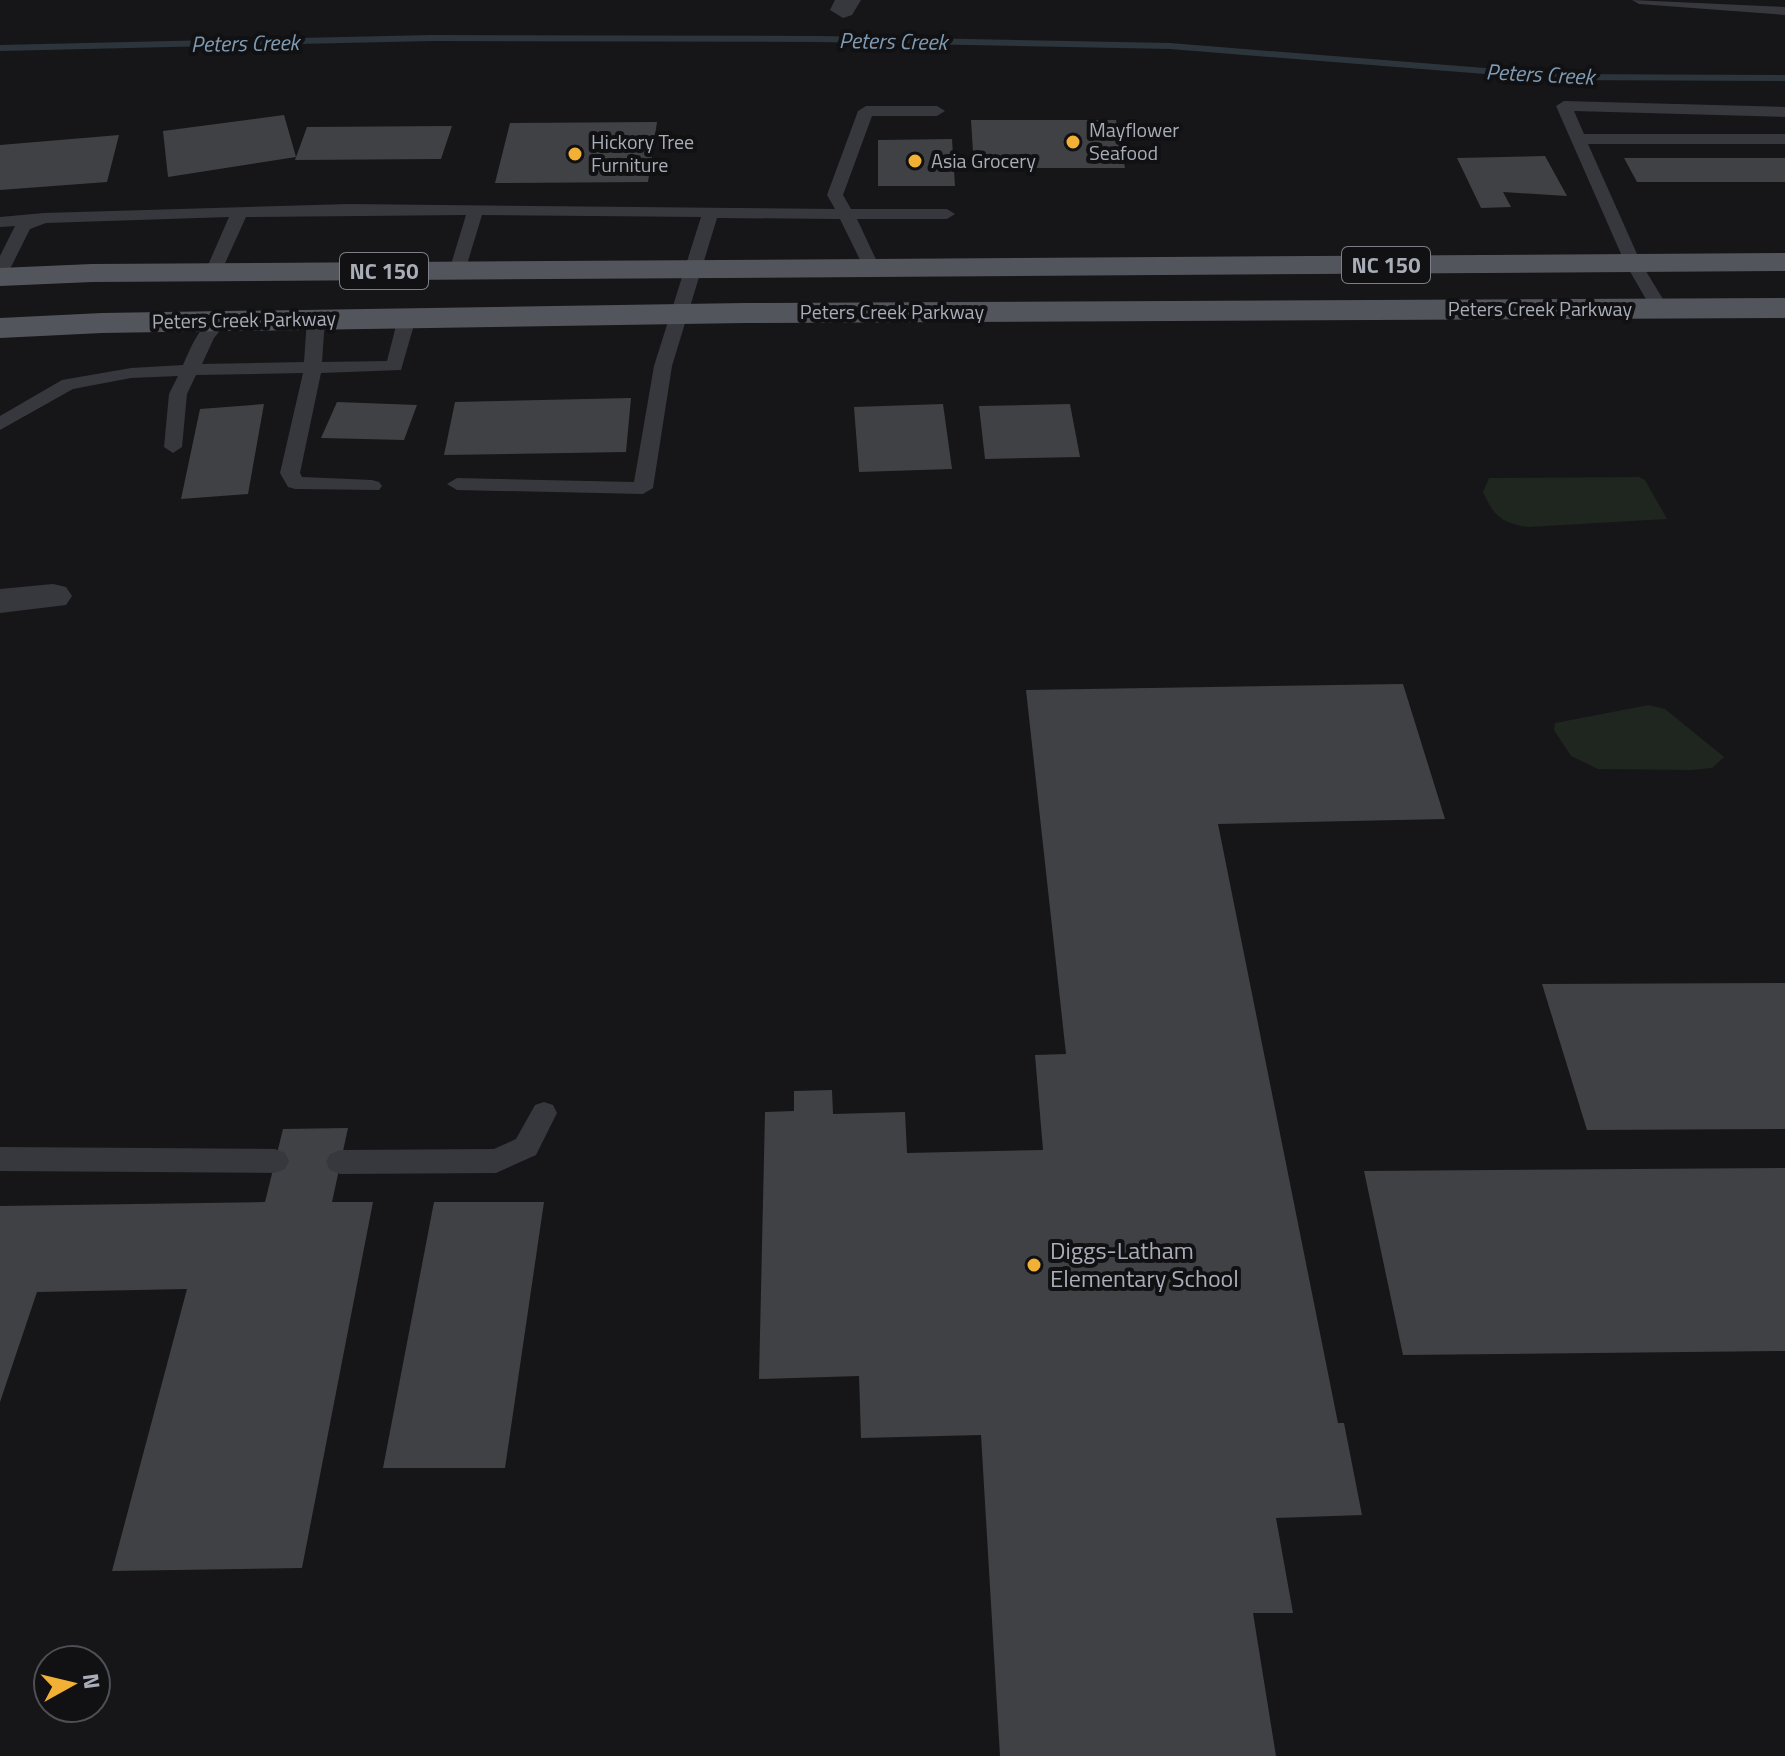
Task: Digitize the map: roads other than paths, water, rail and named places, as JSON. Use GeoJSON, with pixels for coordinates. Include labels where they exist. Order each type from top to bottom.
{"type":"FeatureCollection","features":[{"type":"Feature","properties":{"kind":"main road","name":"Peters Creek Parkway"},"geometry":{"type":"LineString","coordinates":[[0,275],[1785,262]]}},
{"type":"Feature","properties":{"kind":"main road"},"geometry":{"type":"LineString","coordinates":[[768,269],[771,313]]}},
{"type":"Feature","properties":{"kind":"main road","name":"Peters Creek Parkway"},"geometry":{"type":"LineString","coordinates":[[0,328],[219,321],[677,314],[1785,308]]}},
{"type":"Feature","properties":{"kind":"street"},"geometry":{"type":"LineString","coordinates":[[0,601],[53,596]]}},
{"type":"Feature","properties":{"kind":"lane"},"geometry":{"type":"LineString","coordinates":[[1639,0],[1785,11]]}},
{"type":"Feature","properties":{"kind":"lane"},"geometry":{"type":"LineString","coordinates":[[1660,309],[1633,263],[1564,106],[1785,112],[1785,120]]}},
{"type":"Feature","properties":{"kind":"lane"},"geometry":{"type":"LineString","coordinates":[[872,268],[835,195],[866,111],[937,111]]}},
{"type":"Feature","properties":{"kind":"lane"},"geometry":{"type":"LineString","coordinates":[[1579,139],[1785,139]]}},
{"type":"Feature","properties":{"kind":"lane"},"geometry":{"type":"LineString","coordinates":[[0,222],[349,209],[947,214]]}},
{"type":"Feature","properties":{"kind":"lane"},"geometry":{"type":"LineString","coordinates":[[457,271],[475,211]]}},
{"type":"Feature","properties":{"kind":"lane"},"geometry":{"type":"LineString","coordinates":[[213,272],[240,212]]}},
{"type":"Feature","properties":{"kind":"lane"},"geometry":{"type":"LineString","coordinates":[[457,484],[643,488],[663,366],[710,214]]}},
{"type":"Feature","properties":{"kind":"lane"},"geometry":{"type":"LineString","coordinates":[[0,275],[23,226],[33,221]]}},
{"type":"Feature","properties":{"kind":"lane"},"geometry":{"type":"LineString","coordinates":[[0,424],[68,384],[131,373],[395,366],[407,318]]}},
{"type":"Feature","properties":{"kind":"lane"},"geometry":{"type":"LineString","coordinates":[[316,319],[313,367],[290,473],[295,483],[372,486]]}},
{"type":"Feature","properties":{"kind":"lane"},"geometry":{"type":"LineString","coordinates":[[173,447],[178,394],[206,336],[219,321]]}},
{"type":"Feature","properties":{"kind":"lane"},"geometry":{"type":"LineString","coordinates":[[340,1162],[496,1161],[526,1147],[544,1113]]}},
{"type":"Feature","properties":{"kind":"lane"},"geometry":{"type":"LineString","coordinates":[[0,1159],[275,1161]]}},
{"type":"Feature","properties":{"kind":"waterway","name":"Peters Creek"},"geometry":{"type":"LineString","coordinates":[[0,48],[432,38],[819,39],[1170,46],[1559,77],[1785,78]]}},
{"type":"Feature","properties":{"kind":"place","name":"Mayflower Seafood"},"geometry":{"type":"Point","coordinates":[1073,142]}},
{"type":"Feature","properties":{"kind":"place","name":"Hickory Tree Furniture"},"geometry":{"type":"Point","coordinates":[575,154]}},
{"type":"Feature","properties":{"kind":"place","name":"Asia Grocery"},"geometry":{"type":"Point","coordinates":[915,161]}},
{"type":"Feature","properties":{"kind":"place","name":"Diggs-Latham Elementary School"},"geometry":{"type":"Point","coordinates":[1034,1265]}}]}
